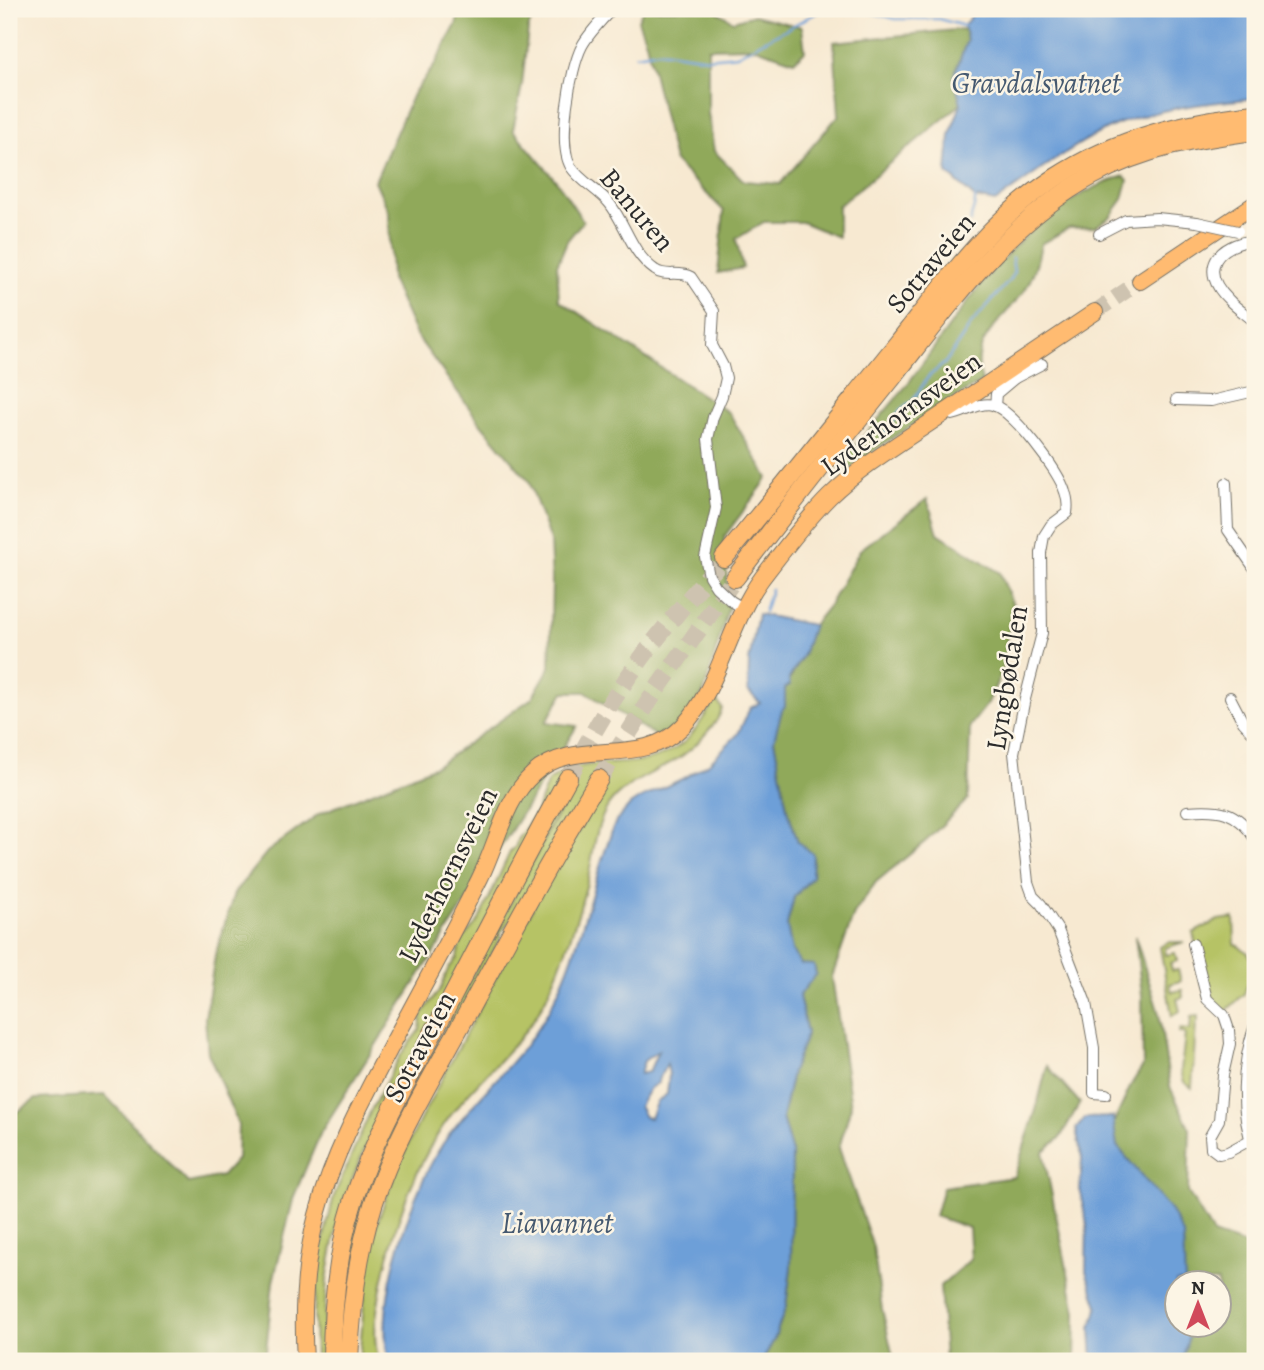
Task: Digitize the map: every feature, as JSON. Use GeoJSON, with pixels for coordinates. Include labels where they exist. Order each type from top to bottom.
{"type":"FeatureCollection","features":[{"type":"Feature","properties":{"kind":"highway","name":"Sotraveien"},"geometry":{"type":"LineString","coordinates":[[724,558],[966,258],[1027,197],[1076,165],[1118,144],[1184,124],[1255,114]]}},
{"type":"Feature","properties":{"kind":"highway","name":"Sotraveien"},"geometry":{"type":"LineString","coordinates":[[735,578],[952,303],[1002,245],[1037,212],[1084,181],[1123,161],[1186,141],[1255,131]]}},
{"type":"Feature","properties":{"kind":"highway","name":"Sotraveien"},"geometry":{"type":"LineString","coordinates":[[332,1361],[338,1268],[354,1198],[364,1171],[396,1102],[568,778]]}},
{"type":"Feature","properties":{"kind":"highway","name":"Sotraveien"},"geometry":{"type":"LineString","coordinates":[[349,1361],[356,1273],[374,1204],[387,1170],[538,880],[599,779]]}},
{"type":"Feature","properties":{"kind":"main road"},"geometry":{"type":"LineString","coordinates":[[1140,281],[1255,204]]}},
{"type":"Feature","properties":{"kind":"main road","name":"Lyderhornsveien"},"geometry":{"type":"LineString","coordinates":[[304,1361],[306,1268],[317,1215],[331,1170],[366,1093],[481,877],[512,801],[529,777],[545,764],[561,757],[577,753],[644,749],[667,739],[681,729],[692,716],[709,686],[743,608],[789,543],[828,498],[864,468],[948,411],[1013,373],[1095,312]]}},
{"type":"Feature","properties":{"kind":"street","name":"Banuren"},"geometry":{"type":"LineString","coordinates":[[612,9],[587,38],[578,57],[568,105],[566,153],[572,168],[611,205],[628,238],[651,267],[660,273],[685,274],[691,277],[714,311],[712,345],[726,378],[709,439],[716,508],[705,557],[709,576],[716,587],[743,608]]}},
{"type":"Feature","properties":{"kind":"street"},"geometry":{"type":"LineString","coordinates":[[1099,234],[1126,220],[1157,218],[1197,222],[1238,231],[1255,238]]}},
{"type":"Feature","properties":{"kind":"street"},"geometry":{"type":"LineString","coordinates":[[1255,238],[1224,248],[1214,266],[1221,290],[1228,300],[1255,321]]}},
{"type":"Feature","properties":{"kind":"street"},"geometry":{"type":"LineString","coordinates":[[948,411],[952,415],[984,405],[995,406],[996,394],[1013,373],[1042,364]]}},
{"type":"Feature","properties":{"kind":"street"},"geometry":{"type":"LineString","coordinates":[[1177,400],[1211,401],[1255,391]]}},
{"type":"Feature","properties":{"kind":"street","name":"Lyngbødalen"},"geometry":{"type":"LineString","coordinates":[[995,406],[1016,422],[1047,460],[1063,486],[1068,505],[1064,516],[1051,525],[1044,536],[1041,553],[1042,633],[1014,752],[1026,871],[1031,892],[1053,920],[1065,945],[1088,1014],[1094,1048],[1094,1093],[1106,1094]]}},
{"type":"Feature","properties":{"kind":"street"},"geometry":{"type":"LineString","coordinates":[[1226,483],[1228,530],[1255,569]]}},
{"type":"Feature","properties":{"kind":"street"},"geometry":{"type":"LineString","coordinates":[[1230,697],[1243,722],[1255,735]]}},
{"type":"Feature","properties":{"kind":"street"},"geometry":{"type":"LineString","coordinates":[[1187,811],[1210,809],[1231,815],[1245,825],[1255,839]]}},
{"type":"Feature","properties":{"kind":"street"},"geometry":{"type":"LineString","coordinates":[[1193,944],[1207,999],[1224,1015],[1229,1030],[1230,1044],[1223,1075],[1219,1119],[1210,1136],[1210,1143],[1219,1154],[1251,1140]]}},
{"type":"Feature","properties":{"kind":"street"},"geometry":{"type":"LineString","coordinates":[[1255,1025],[1248,1048],[1243,1087],[1255,1153]]}},
{"type":"Feature","properties":{"kind":"green space"},"geometry":{"type":"Polygon","coordinates":[[[460,9],[536,9],[528,29],[522,85],[513,130],[558,183],[583,221],[567,241],[557,265],[559,300],[729,413],[768,478],[724,537],[729,606],[704,691],[672,746],[585,692],[564,692],[546,722],[577,726],[321,1132],[294,1196],[273,1282],[265,1361],[9,1361],[9,1118],[36,1099],[105,1095],[188,1183],[222,1176],[237,1159],[238,1124],[208,1053],[205,1018],[215,956],[234,893],[267,852],[319,814],[436,766],[532,698],[550,667],[550,541],[529,481],[481,424],[416,335],[391,279],[389,212],[375,181],[413,94],[434,66],[456,25],[460,9]]]}},
{"type":"Feature","properties":{"kind":"green space"},"geometry":{"type":"Polygon","coordinates":[[[643,9],[713,9],[733,21],[754,15],[802,27],[805,51],[794,61],[753,47],[708,48],[708,113],[714,151],[744,181],[780,184],[839,115],[834,42],[964,29],[967,40],[954,76],[961,104],[838,206],[838,237],[802,222],[764,222],[736,239],[743,268],[718,273],[724,211],[674,161],[646,42],[638,20],[643,9]]]}},
{"type":"Feature","properties":{"kind":"green space"},"geometry":{"type":"Polygon","coordinates":[[[1124,176],[1128,180],[1123,199],[1110,217],[1095,227],[1069,228],[1041,244],[1027,286],[983,343],[979,354],[982,381],[883,444],[847,471],[841,472],[839,467],[847,455],[906,386],[999,263],[1026,235],[1055,211],[1088,191],[1124,176]]]}},
{"type":"Feature","properties":{"kind":"green space"},"geometry":{"type":"Polygon","coordinates":[[[927,499],[938,533],[1000,573],[1013,605],[1002,671],[988,703],[970,726],[968,799],[926,841],[876,882],[854,914],[832,977],[851,1106],[839,1148],[873,1247],[882,1309],[894,1361],[762,1361],[774,1340],[786,1306],[791,1268],[792,1153],[782,1118],[792,1072],[807,1033],[799,996],[801,964],[791,951],[787,925],[794,897],[812,876],[813,855],[798,842],[787,808],[774,740],[785,688],[803,655],[813,625],[830,604],[860,550],[927,499]]]}},
{"type":"Feature","properties":{"kind":"green space"},"geometry":{"type":"Polygon","coordinates":[[[717,701],[722,708],[720,714],[696,744],[682,756],[623,790],[603,815],[579,912],[546,998],[528,1028],[456,1108],[418,1169],[393,1236],[382,1283],[375,1332],[379,1361],[359,1361],[367,1268],[376,1226],[397,1168],[538,898],[604,788],[499,935],[501,936],[406,1115],[345,1315],[339,1361],[340,1307],[354,1222],[384,1142],[571,789],[365,1148],[343,1202],[335,1236],[327,1279],[321,1361],[315,1361],[314,1314],[318,1263],[334,1196],[371,1110],[400,1056],[420,1029],[422,1014],[441,988],[448,969],[457,958],[461,941],[479,920],[510,852],[536,812],[548,781],[579,767],[659,757],[683,743],[717,701]]]}},
{"type":"Feature","properties":{"kind":"green space"},"geometry":{"type":"Polygon","coordinates":[[[1234,918],[1235,944],[1248,953],[1255,966],[1244,994],[1225,1012],[1208,995],[1193,933],[1218,920],[1234,918]]]}},
{"type":"Feature","properties":{"kind":"green space"},"geometry":{"type":"Polygon","coordinates":[[[1135,936],[1159,1014],[1170,1087],[1190,1129],[1188,1192],[1213,1234],[1245,1245],[1255,1243],[1255,1361],[1180,1361],[1184,1338],[1232,1338],[1232,1268],[1172,1268],[1104,1144],[1132,1083],[1143,1066],[1142,996],[1135,936]]]}},
{"type":"Feature","properties":{"kind":"green space"},"geometry":{"type":"Polygon","coordinates":[[[1168,942],[1184,942],[1165,948],[1166,955],[1175,953],[1177,961],[1170,963],[1172,971],[1178,970],[1181,981],[1170,984],[1172,992],[1182,990],[1183,997],[1177,999],[1180,1011],[1172,1016],[1160,947],[1168,942]]]}},
{"type":"Feature","properties":{"kind":"green space"},"geometry":{"type":"Polygon","coordinates":[[[1198,1016],[1192,1088],[1184,1082],[1181,1071],[1185,1034],[1179,1032],[1180,1029],[1190,1030],[1191,1017],[1198,1016]]]}},
{"type":"Feature","properties":{"kind":"green space"},"geometry":{"type":"Polygon","coordinates":[[[1047,1066],[1080,1103],[1060,1138],[1043,1152],[1076,1312],[1075,1361],[945,1361],[940,1286],[971,1259],[969,1228],[935,1216],[943,1187],[1014,1177],[1047,1066]]]}},
{"type":"Feature","properties":{"kind":"water","name":"Gravdalsvatnet"},"geometry":{"type":"Polygon","coordinates":[[[976,9],[1255,9],[1255,98],[1169,110],[1118,124],[1070,150],[995,202],[975,198],[947,173],[950,135],[961,104],[954,76],[967,40],[964,26],[976,9]]]}},
{"type":"Feature","properties":{"kind":"water","name":"Liavannet"},"geometry":{"type":"Polygon","coordinates":[[[758,614],[813,625],[803,655],[789,679],[790,685],[785,688],[785,706],[774,740],[787,808],[798,842],[813,854],[812,877],[794,897],[787,925],[792,951],[801,964],[814,965],[816,974],[799,996],[807,1033],[792,1072],[782,1118],[792,1153],[791,1268],[786,1306],[774,1340],[762,1361],[389,1361],[386,1337],[391,1277],[410,1212],[435,1156],[462,1119],[529,1041],[551,1006],[571,961],[616,821],[630,805],[641,798],[709,763],[738,734],[750,708],[760,703],[748,691],[749,661],[758,614]],[[658,1051],[644,1061],[640,1074],[649,1072],[658,1051]],[[667,1064],[658,1083],[650,1088],[639,1106],[645,1117],[650,1118],[656,1103],[667,1094],[667,1064]]]}},
{"type":"Feature","properties":{"kind":"water"},"geometry":{"type":"Polygon","coordinates":[[[1113,1117],[1117,1146],[1171,1211],[1183,1234],[1184,1268],[1162,1268],[1162,1338],[1188,1338],[1182,1361],[1093,1361],[1091,1328],[1098,1306],[1086,1271],[1087,1224],[1080,1192],[1082,1158],[1076,1129],[1085,1118],[1113,1117]]]}},
{"type":"Feature","properties":{"kind":"waterway"},"geometry":{"type":"LineString","coordinates":[[636,55],[659,51],[708,58],[737,55],[824,9],[852,9]]}},
{"type":"Feature","properties":{"kind":"waterway"},"geometry":{"type":"LineString","coordinates":[[859,9],[895,19],[939,19],[964,26]]}},
{"type":"Feature","properties":{"kind":"waterway"},"geometry":{"type":"LineString","coordinates":[[971,222],[975,198]]}},
{"type":"Feature","properties":{"kind":"waterway"},"geometry":{"type":"LineString","coordinates":[[882,437],[901,410],[912,402],[928,377],[945,363],[972,323],[1009,281],[1014,272],[1012,258]]}},
{"type":"Feature","properties":{"kind":"waterway"},"geometry":{"type":"LineString","coordinates":[[764,612],[771,589]]}},
{"type":"Feature","properties":{"kind":"tunnel"},"geometry":{"type":"LineString","coordinates":[[1095,312],[1140,281]]}},
{"type":"Feature","properties":{"kind":"tunnel"},"geometry":{"type":"LineString","coordinates":[[568,778],[606,710],[632,672],[724,558]]}},
{"type":"Feature","properties":{"kind":"tunnel"},"geometry":{"type":"LineString","coordinates":[[599,779],[657,689],[735,578]]}}]}
